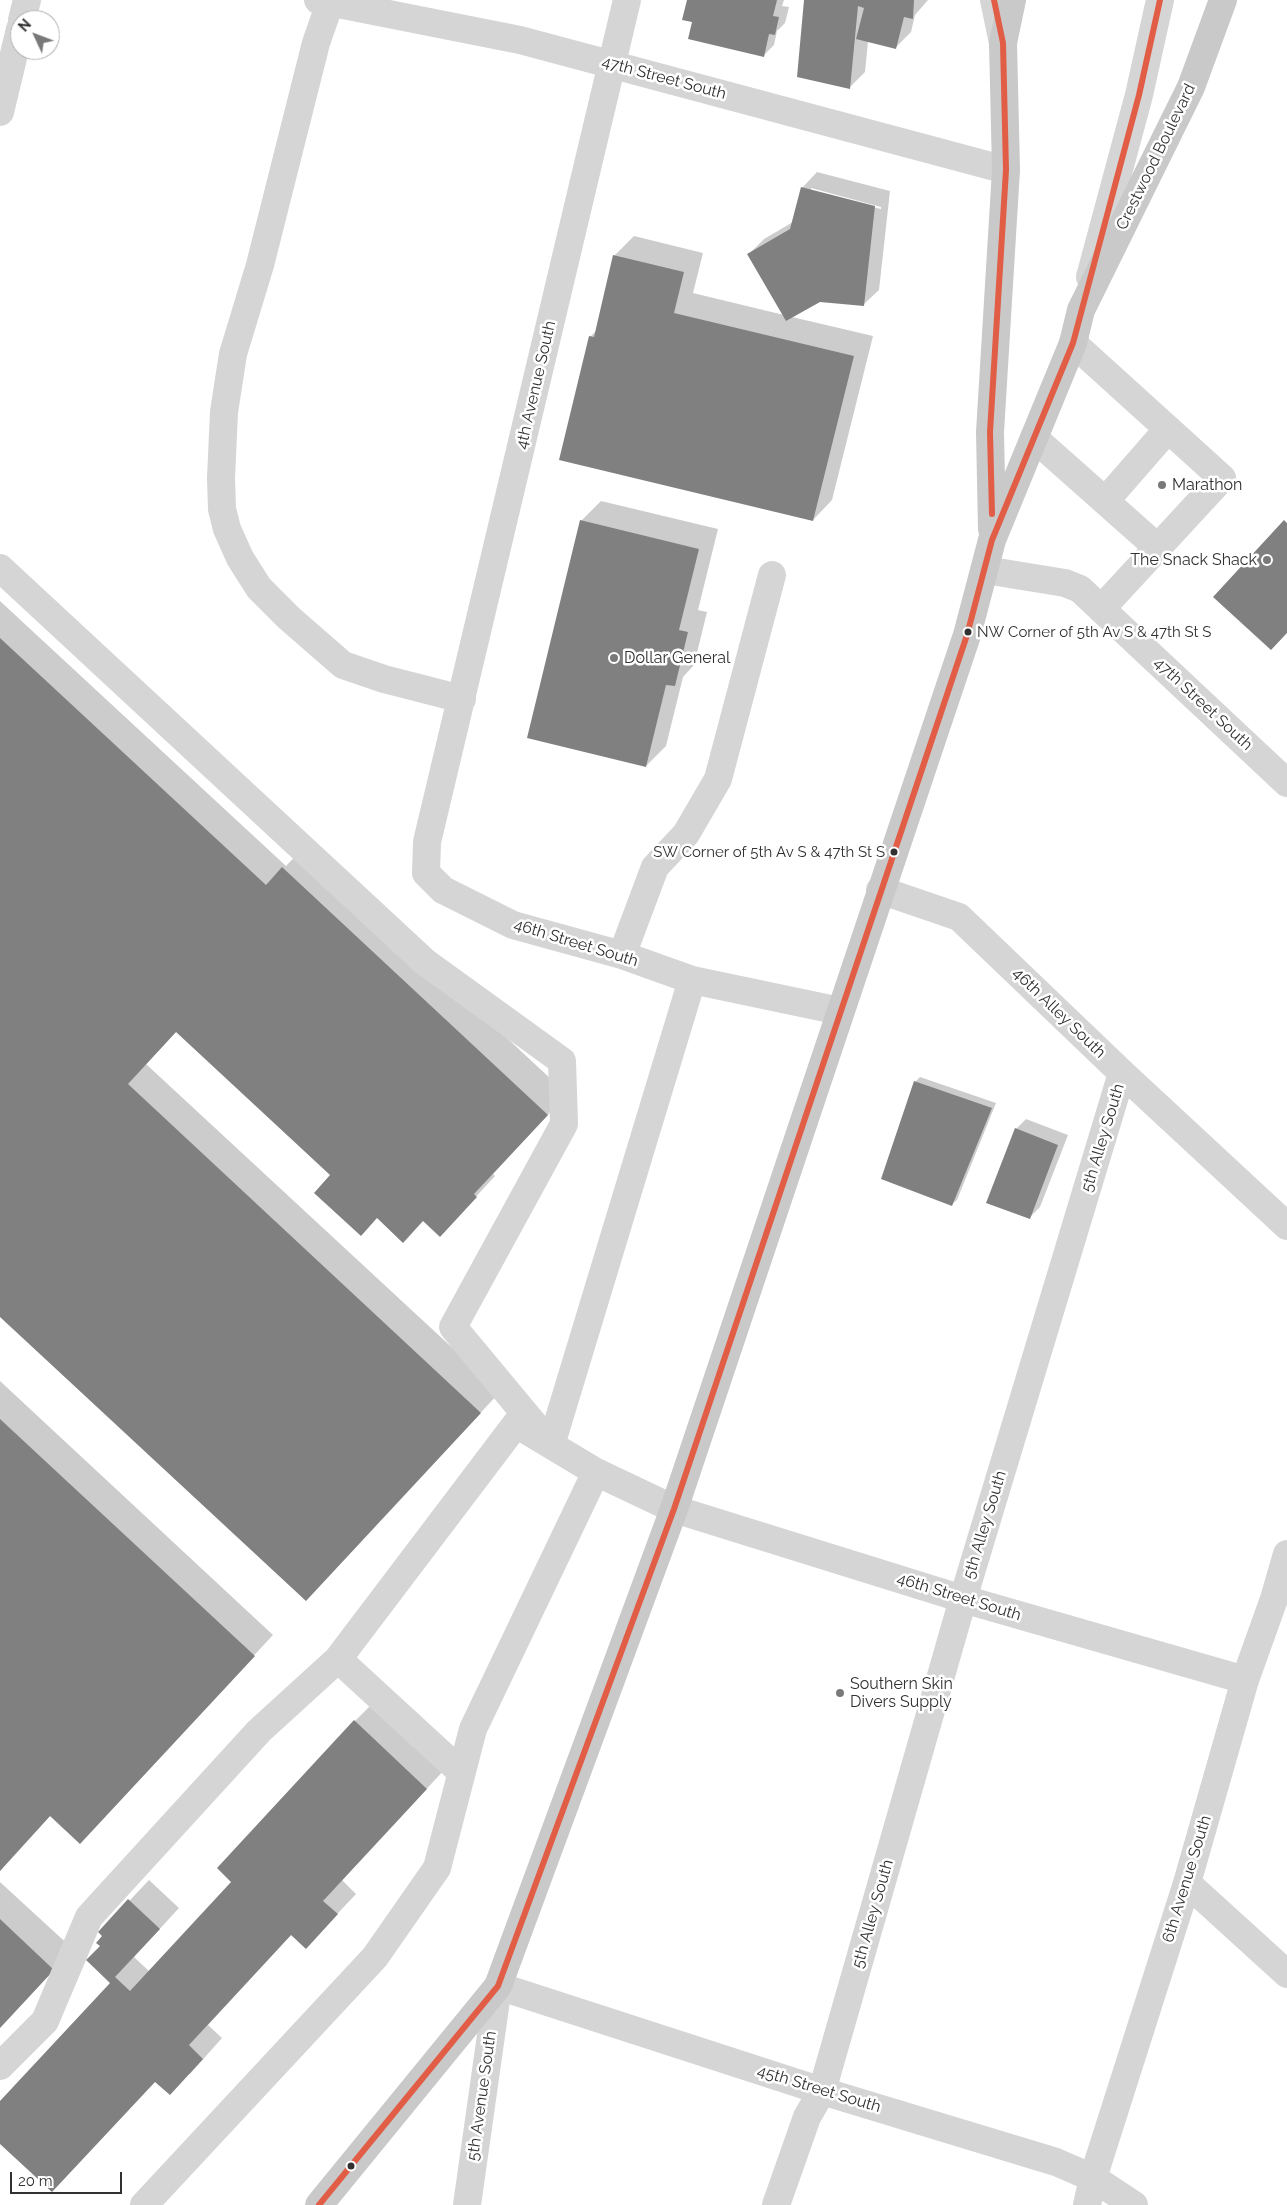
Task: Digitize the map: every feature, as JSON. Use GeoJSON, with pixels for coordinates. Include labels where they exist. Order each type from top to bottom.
{"type":"FeatureCollection","features":[{"type":"Feature","properties":{"kind":"main road"},"geometry":{"type":"LineString","coordinates":[[1002,43],[1012,0]]}},
{"type":"Feature","properties":{"kind":"main road","name":"Crestwood Boulevard"},"geometry":{"type":"LineString","coordinates":[[1081,310],[1191,87],[1223,0]]}},
{"type":"Feature","properties":{"kind":"main road","name":"5th Avenue South"},"geometry":{"type":"LineString","coordinates":[[992,540],[990,432],[1006,170],[1002,43]]}},
{"type":"Feature","properties":{"kind":"main road","name":"5th Avenue South"},"geometry":{"type":"LineString","coordinates":[[498,1986],[674,1509],[967,635],[992,540],[1073,343],[1081,310]]}},
{"type":"Feature","properties":{"kind":"main road"},"geometry":{"type":"LineString","coordinates":[[320,2205],[498,1986]]}},
{"type":"Feature","properties":{"kind":"street","name":"4th Avenue South"},"geometry":{"type":"LineString","coordinates":[[445,769],[627,0]]}},
{"type":"Feature","properties":{"kind":"street","name":"5th Avenue South"},"geometry":{"type":"LineString","coordinates":[[994,0],[1002,43]]}},
{"type":"Feature","properties":{"kind":"street","name":"5th Avenue South"},"geometry":{"type":"LineString","coordinates":[[1081,310],[1139,95],[1160,0]]}},
{"type":"Feature","properties":{"kind":"street","name":"47th Street South"},"geometry":{"type":"LineString","coordinates":[[326,1],[520,40],[1006,170]]}},
{"type":"Feature","properties":{"kind":"street"},"geometry":{"type":"LineString","coordinates":[[326,1],[260,265],[233,354],[224,412],[220,478],[222,509],[227,529],[240,558],[259,588],[289,618],[342,665],[384,679],[462,699]]}},
{"type":"Feature","properties":{"kind":"street"},"geometry":{"type":"LineString","coordinates":[[0,112],[12,60]]}},
{"type":"Feature","properties":{"kind":"street"},"geometry":{"type":"LineString","coordinates":[[1073,343],[1222,478],[1102,609]]}},
{"type":"Feature","properties":{"kind":"street"},"geometry":{"type":"LineString","coordinates":[[1106,500],[1168,429]]}},
{"type":"Feature","properties":{"kind":"street"},"geometry":{"type":"LineString","coordinates":[[1034,438],[1158,548]]}},
{"type":"Feature","properties":{"kind":"street"},"geometry":{"type":"LineString","coordinates":[[0,568],[425,962],[562,1061],[564,1124],[453,1327],[551,1445]]}},
{"type":"Feature","properties":{"kind":"street","name":"47th Street South"},"geometry":{"type":"LineString","coordinates":[[985,570],[1065,583],[1080,588],[1287,783]]}},
{"type":"Feature","properties":{"kind":"street"},"geometry":{"type":"LineString","coordinates":[[622,956],[655,867],[686,834],[718,779],[772,575]]}},
{"type":"Feature","properties":{"kind":"street","name":"46th Street South"},"geometry":{"type":"LineString","coordinates":[[445,769],[428,842],[426,873],[444,890],[512,925],[622,956],[692,980],[840,1011]]}},
{"type":"Feature","properties":{"kind":"street","name":"46th Alley South"},"geometry":{"type":"LineString","coordinates":[[880,890],[959,917],[1122,1073],[1287,1226]]}},
{"type":"Feature","properties":{"kind":"street"},"geometry":{"type":"LineString","coordinates":[[551,1445],[692,980]]}},
{"type":"Feature","properties":{"kind":"street","name":"5th Alley South"},"geometry":{"type":"LineString","coordinates":[[776,2205],[808,2117],[822,2091],[963,1599],[1122,1073]]}},
{"type":"Feature","properties":{"kind":"street","name":"46th Street South"},"geometry":{"type":"LineString","coordinates":[[338,1659],[516,1424],[596,1472],[674,1509],[963,1599],[1245,1680]]}},
{"type":"Feature","properties":{"kind":"street"},"geometry":{"type":"LineString","coordinates":[[144,2205],[375,1957],[437,1868],[473,1729],[596,1472]]}},
{"type":"Feature","properties":{"kind":"street","name":"6th Avenue South"},"geometry":{"type":"LineString","coordinates":[[1087,2205],[1093,2178],[1187,1883],[1245,1680],[1280,1605],[1287,1554]]}},
{"type":"Feature","properties":{"kind":"street"},"geometry":{"type":"LineString","coordinates":[[0,2066],[45,2021],[89,1918],[259,1731],[338,1659],[462,1772]]}},
{"type":"Feature","properties":{"kind":"street"},"geometry":{"type":"LineString","coordinates":[[1187,1883],[1287,1974]]}},
{"type":"Feature","properties":{"kind":"street","name":"5th Avenue South"},"geometry":{"type":"LineString","coordinates":[[467,2205],[498,1986]]}},
{"type":"Feature","properties":{"kind":"street","name":"45th Street South"},"geometry":{"type":"LineString","coordinates":[[498,1986],[822,2091],[1056,2162],[1093,2178],[1134,2205]]}},
{"type":"Feature","properties":{"kind":"building"},"geometry":{"type":"Polygon","coordinates":[[[687,0],[777,0],[773,16],[779,17],[775,35],[769,34],[764,57],[688,39],[692,22],[682,20],[687,0]]]}},
{"type":"Feature","properties":{"kind":"building"},"geometry":{"type":"Polygon","coordinates":[[[804,0],[914,0],[913,19],[904,17],[896,49],[856,39],[864,8],[858,6],[850,89],[797,77],[804,0]]]}},
{"type":"Feature","properties":{"kind":"building"},"geometry":{"type":"Polygon","coordinates":[[[801,187],[875,206],[864,306],[820,302],[786,321],[747,254],[790,229],[801,187]]]}},
{"type":"Feature","properties":{"kind":"building"},"geometry":{"type":"Polygon","coordinates":[[[613,255],[684,272],[674,313],[854,356],[813,521],[559,460],[589,336],[594,337],[613,255]]]}},
{"type":"Feature","properties":{"kind":"building","name":"Dollar General"},"geometry":{"type":"Polygon","coordinates":[[[580,520],[699,549],[679,630],[688,632],[675,686],[666,685],[646,767],[527,738],[580,520]]]}},
{"type":"Feature","properties":{"kind":"building","name":"The Snack Shack"},"geometry":{"type":"Polygon","coordinates":[[[1284,520],[1287,523],[1287,633],[1271,650],[1213,597],[1284,520]]]}},
{"type":"Feature","properties":{"kind":"building"},"geometry":{"type":"Polygon","coordinates":[[[0,638],[266,885],[282,867],[548,1115],[474,1194],[477,1197],[440,1237],[423,1221],[403,1243],[377,1218],[361,1236],[314,1193],[330,1175],[176,1032],[128,1084],[481,1413],[306,1601],[0,1317],[0,638]]]}},
{"type":"Feature","properties":{"kind":"building"},"geometry":{"type":"Polygon","coordinates":[[[914,1081],[992,1108],[952,1206],[881,1179],[914,1081]]]}},
{"type":"Feature","properties":{"kind":"building"},"geometry":{"type":"Polygon","coordinates":[[[1015,1128],[1058,1145],[1030,1219],[986,1203],[1015,1128]]]}},
{"type":"Feature","properties":{"kind":"building"},"geometry":{"type":"Polygon","coordinates":[[[0,1419],[255,1656],[80,1844],[50,1816],[0,1871],[0,1419]]]}},
{"type":"Feature","properties":{"kind":"building"},"geometry":{"type":"Polygon","coordinates":[[[354,1720],[427,1789],[323,1901],[338,1914],[306,1949],[291,1935],[189,2045],[203,2059],[170,2095],[155,2082],[52,2192],[0,2144],[0,2101],[110,1983],[86,1960],[100,1946],[96,1943],[102,1936],[98,1932],[128,1899],[160,1929],[115,1977],[130,1991],[231,1882],[217,1868],[354,1720]]]}},
{"type":"Feature","properties":{"kind":"building"},"geometry":{"type":"Polygon","coordinates":[[[0,1919],[54,1970],[0,2028],[0,1919]]]}},
{"type":"Feature","properties":{"kind":"transit line"},"geometry":{"type":"LineString","coordinates":[[992,514],[990,432],[1006,170],[1003,43],[994,0]]}},
{"type":"Feature","properties":{"kind":"transit line"},"geometry":{"type":"LineString","coordinates":[[319,2205],[498,1986],[674,1509],[967,635],[992,540],[1073,343],[1139,95],[1160,0]]}},
{"type":"Feature","properties":{"kind":"place","name":"Marathon"},"geometry":{"type":"Point","coordinates":[1162,485]}},
{"type":"Feature","properties":{"kind":"place","name":"The Snack Shack"},"geometry":{"type":"Point","coordinates":[1267,560]}},
{"type":"Feature","properties":{"kind":"place","name":"NW Corner of 5th Av S & 47th St S"},"geometry":{"type":"Point","coordinates":[968,632]}},
{"type":"Feature","properties":{"kind":"place","name":"Dollar General"},"geometry":{"type":"Point","coordinates":[614,658]}},
{"type":"Feature","properties":{"kind":"place","name":"SW Corner of 5th Av S & 47th St S"},"geometry":{"type":"Point","coordinates":[894,852]}},
{"type":"Feature","properties":{"kind":"place","name":"Southern Skin Divers Supply"},"geometry":{"type":"Point","coordinates":[840,1693]}}]}
